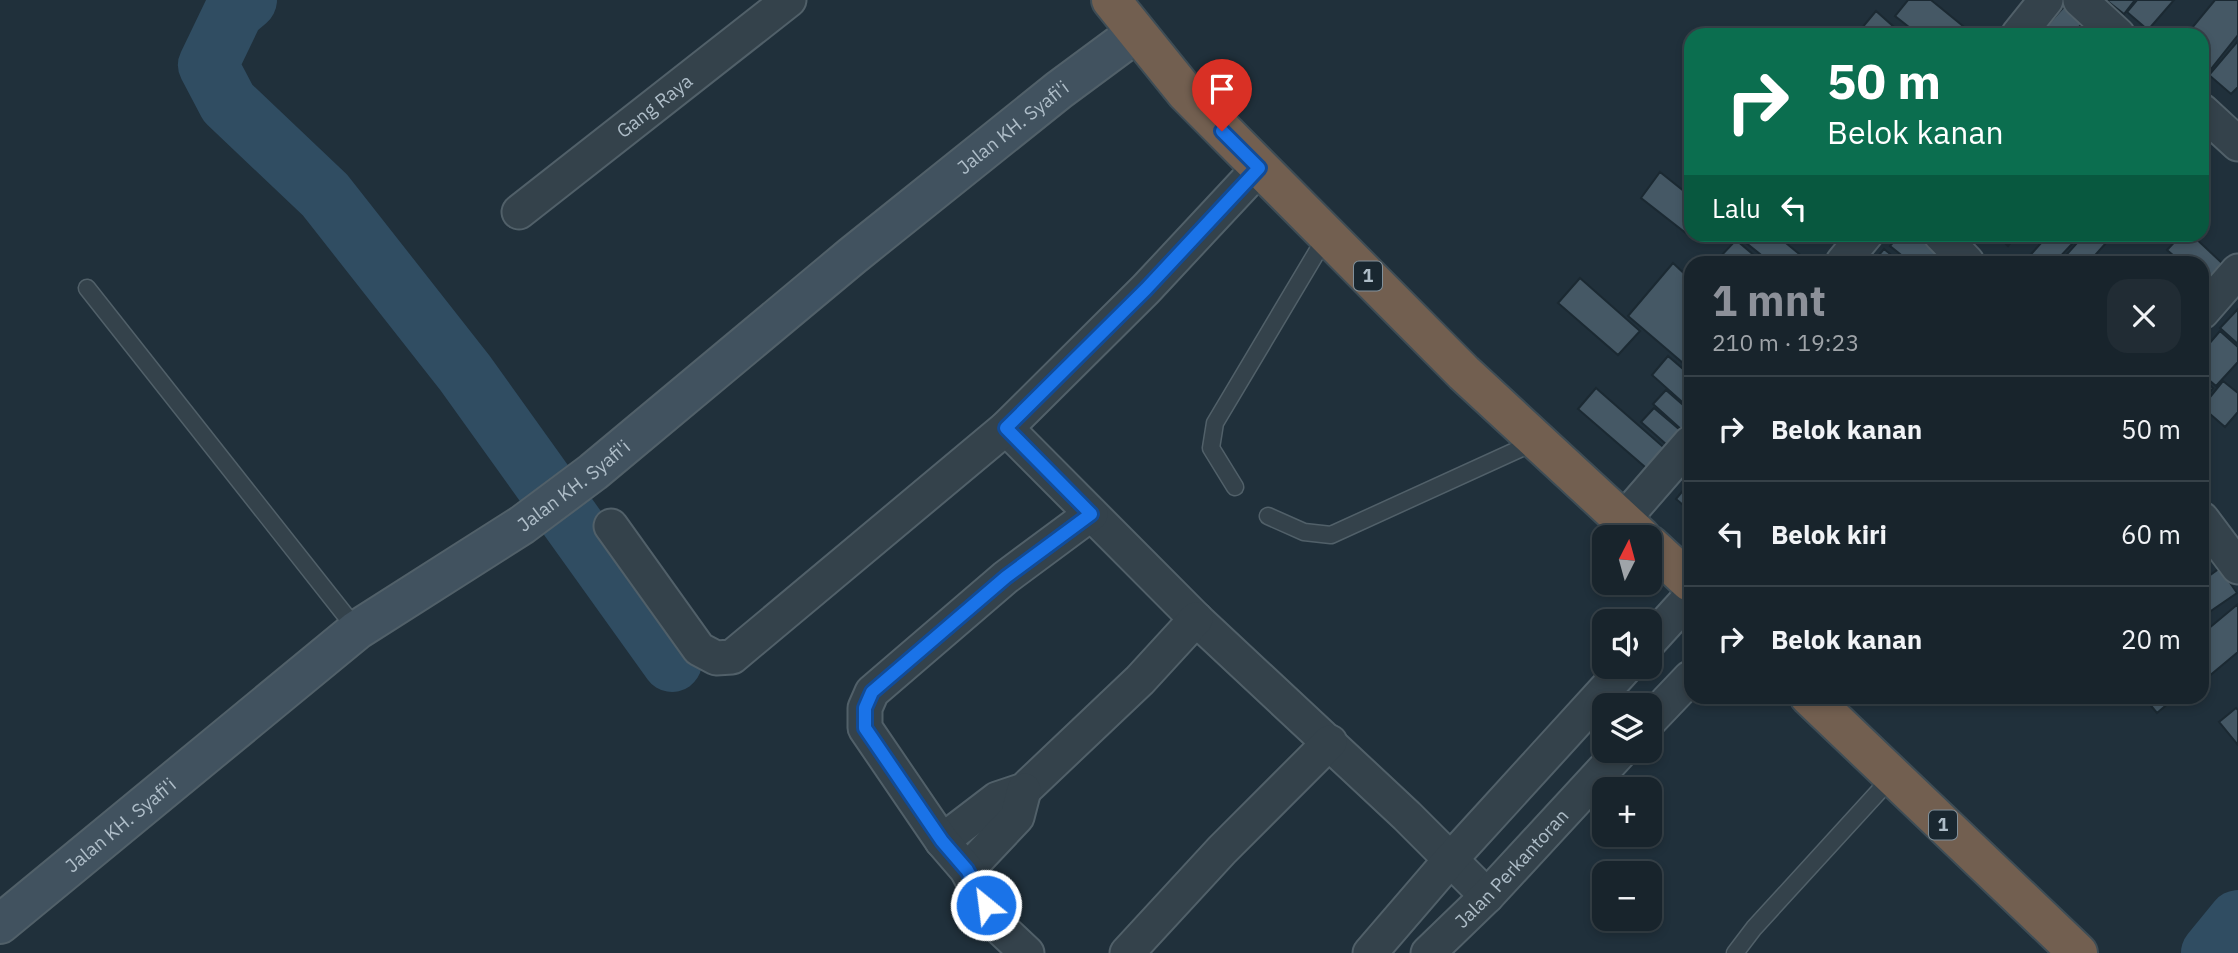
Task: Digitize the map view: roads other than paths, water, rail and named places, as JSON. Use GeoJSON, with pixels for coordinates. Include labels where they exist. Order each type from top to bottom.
{"type":"FeatureCollection","features":[{"type":"Feature","properties":{"kind":"highway","name":"1"},"geometry":{"type":"LineString","coordinates":[[1123,11],[1186,93],[1259,168],[1464,373],[1628,525]]}},
{"type":"Feature","properties":{"kind":"highway","name":"1"},"geometry":{"type":"LineString","coordinates":[[1662,556],[1684,576]]}},
{"type":"Feature","properties":{"kind":"highway","name":"1"},"geometry":{"type":"LineString","coordinates":[[1817,704],[2078,953]]}},
{"type":"Feature","properties":{"kind":"main road","name":"Jalan KH. Syafi'i"},"geometry":{"type":"LineString","coordinates":[[0,924],[357,630],[522,526],[593,472],[852,256],[1059,90],[1123,11]]}},
{"type":"Feature","properties":{"kind":"street","name":"Gang Raya"},"geometry":{"type":"LineString","coordinates":[[519,212],[789,0]]}},
{"type":"Feature","properties":{"kind":"street"},"geometry":{"type":"LineString","coordinates":[[2024,28],[2046,0]]}},
{"type":"Feature","properties":{"kind":"street"},"geometry":{"type":"LineString","coordinates":[[2080,0],[2110,28]]}},
{"type":"Feature","properties":{"kind":"street"},"geometry":{"type":"LineString","coordinates":[[2209,117],[2238,144]]}},
{"type":"Feature","properties":{"kind":"street"},"geometry":{"type":"LineString","coordinates":[[611,526],[699,649],[716,658],[732,657],[1006,428],[1146,289],[1259,168]]}},
{"type":"Feature","properties":{"kind":"street"},"geometry":{"type":"LineString","coordinates":[[1848,256],[1859,242]]}},
{"type":"Feature","properties":{"kind":"street"},"geometry":{"type":"LineString","coordinates":[[1948,242],[1961,256]]}},
{"type":"Feature","properties":{"kind":"street"},"geometry":{"type":"LineString","coordinates":[[2209,304],[2238,271]]}},
{"type":"Feature","properties":{"kind":"street"},"geometry":{"type":"LineString","coordinates":[[1006,428],[1196,619],[1330,742],[1487,896]]}},
{"type":"Feature","properties":{"kind":"street"},"geometry":{"type":"LineString","coordinates":[[1643,525],[1684,454]]}},
{"type":"Feature","properties":{"kind":"street"},"geometry":{"type":"LineString","coordinates":[[1027,953],[995,922],[967,870],[942,841],[865,728],[865,708],[872,692],[1006,577],[1091,514]]}},
{"type":"Feature","properties":{"kind":"street"},"geometry":{"type":"LineString","coordinates":[[2209,528],[2238,567]]}},
{"type":"Feature","properties":{"kind":"street"},"geometry":{"type":"LineString","coordinates":[[1662,627],[1684,603]]}},
{"type":"Feature","properties":{"kind":"street"},"geometry":{"type":"LineString","coordinates":[[942,841],[997,799],[1024,790],[1140,680],[1196,619]]}},
{"type":"Feature","properties":{"kind":"street"},"geometry":{"type":"LineString","coordinates":[[1370,953],[1450,860],[1615,679]]}},
{"type":"Feature","properties":{"kind":"street"},"geometry":{"type":"LineString","coordinates":[[1662,707],[1684,684]]}},
{"type":"Feature","properties":{"kind":"street"},"geometry":{"type":"LineString","coordinates":[[1578,719],[1592,731]]}},
{"type":"Feature","properties":{"kind":"street"},"geometry":{"type":"LineString","coordinates":[[1127,953],[1222,850],[1330,742]]}},
{"type":"Feature","properties":{"kind":"street","name":"Jalan Perkantoran"},"geometry":{"type":"LineString","coordinates":[[1427,953],[1487,896],[1603,763]]}},
{"type":"Feature","properties":{"kind":"street"},"geometry":{"type":"LineString","coordinates":[[967,870],[1017,817],[1024,790]]}},
{"type":"Feature","properties":{"kind":"street"},"geometry":{"type":"LineString","coordinates":[[1501,805],[1539,839]]}},
{"type":"Feature","properties":{"kind":"lane"},"geometry":{"type":"LineString","coordinates":[[1235,487],[1211,448],[1215,423],[1327,235]]}},
{"type":"Feature","properties":{"kind":"lane"},"geometry":{"type":"LineString","coordinates":[[87,288],[357,630]]}},
{"type":"Feature","properties":{"kind":"lane"},"geometry":{"type":"LineString","coordinates":[[1269,516],[1304,532],[1331,536],[1537,441]]}},
{"type":"Feature","properties":{"kind":"lane"},"geometry":{"type":"LineString","coordinates":[[1735,953],[1754,928],[1892,777]]}},
{"type":"Feature","properties":{"kind":"waterway"},"geometry":{"type":"LineString","coordinates":[[247,0],[234,11],[208,65],[228,103],[325,195],[465,373],[672,662]]}},
{"type":"Feature","properties":{"kind":"waterway"},"geometry":{"type":"LineString","coordinates":[[2211,953],[2238,920]]}}]}
